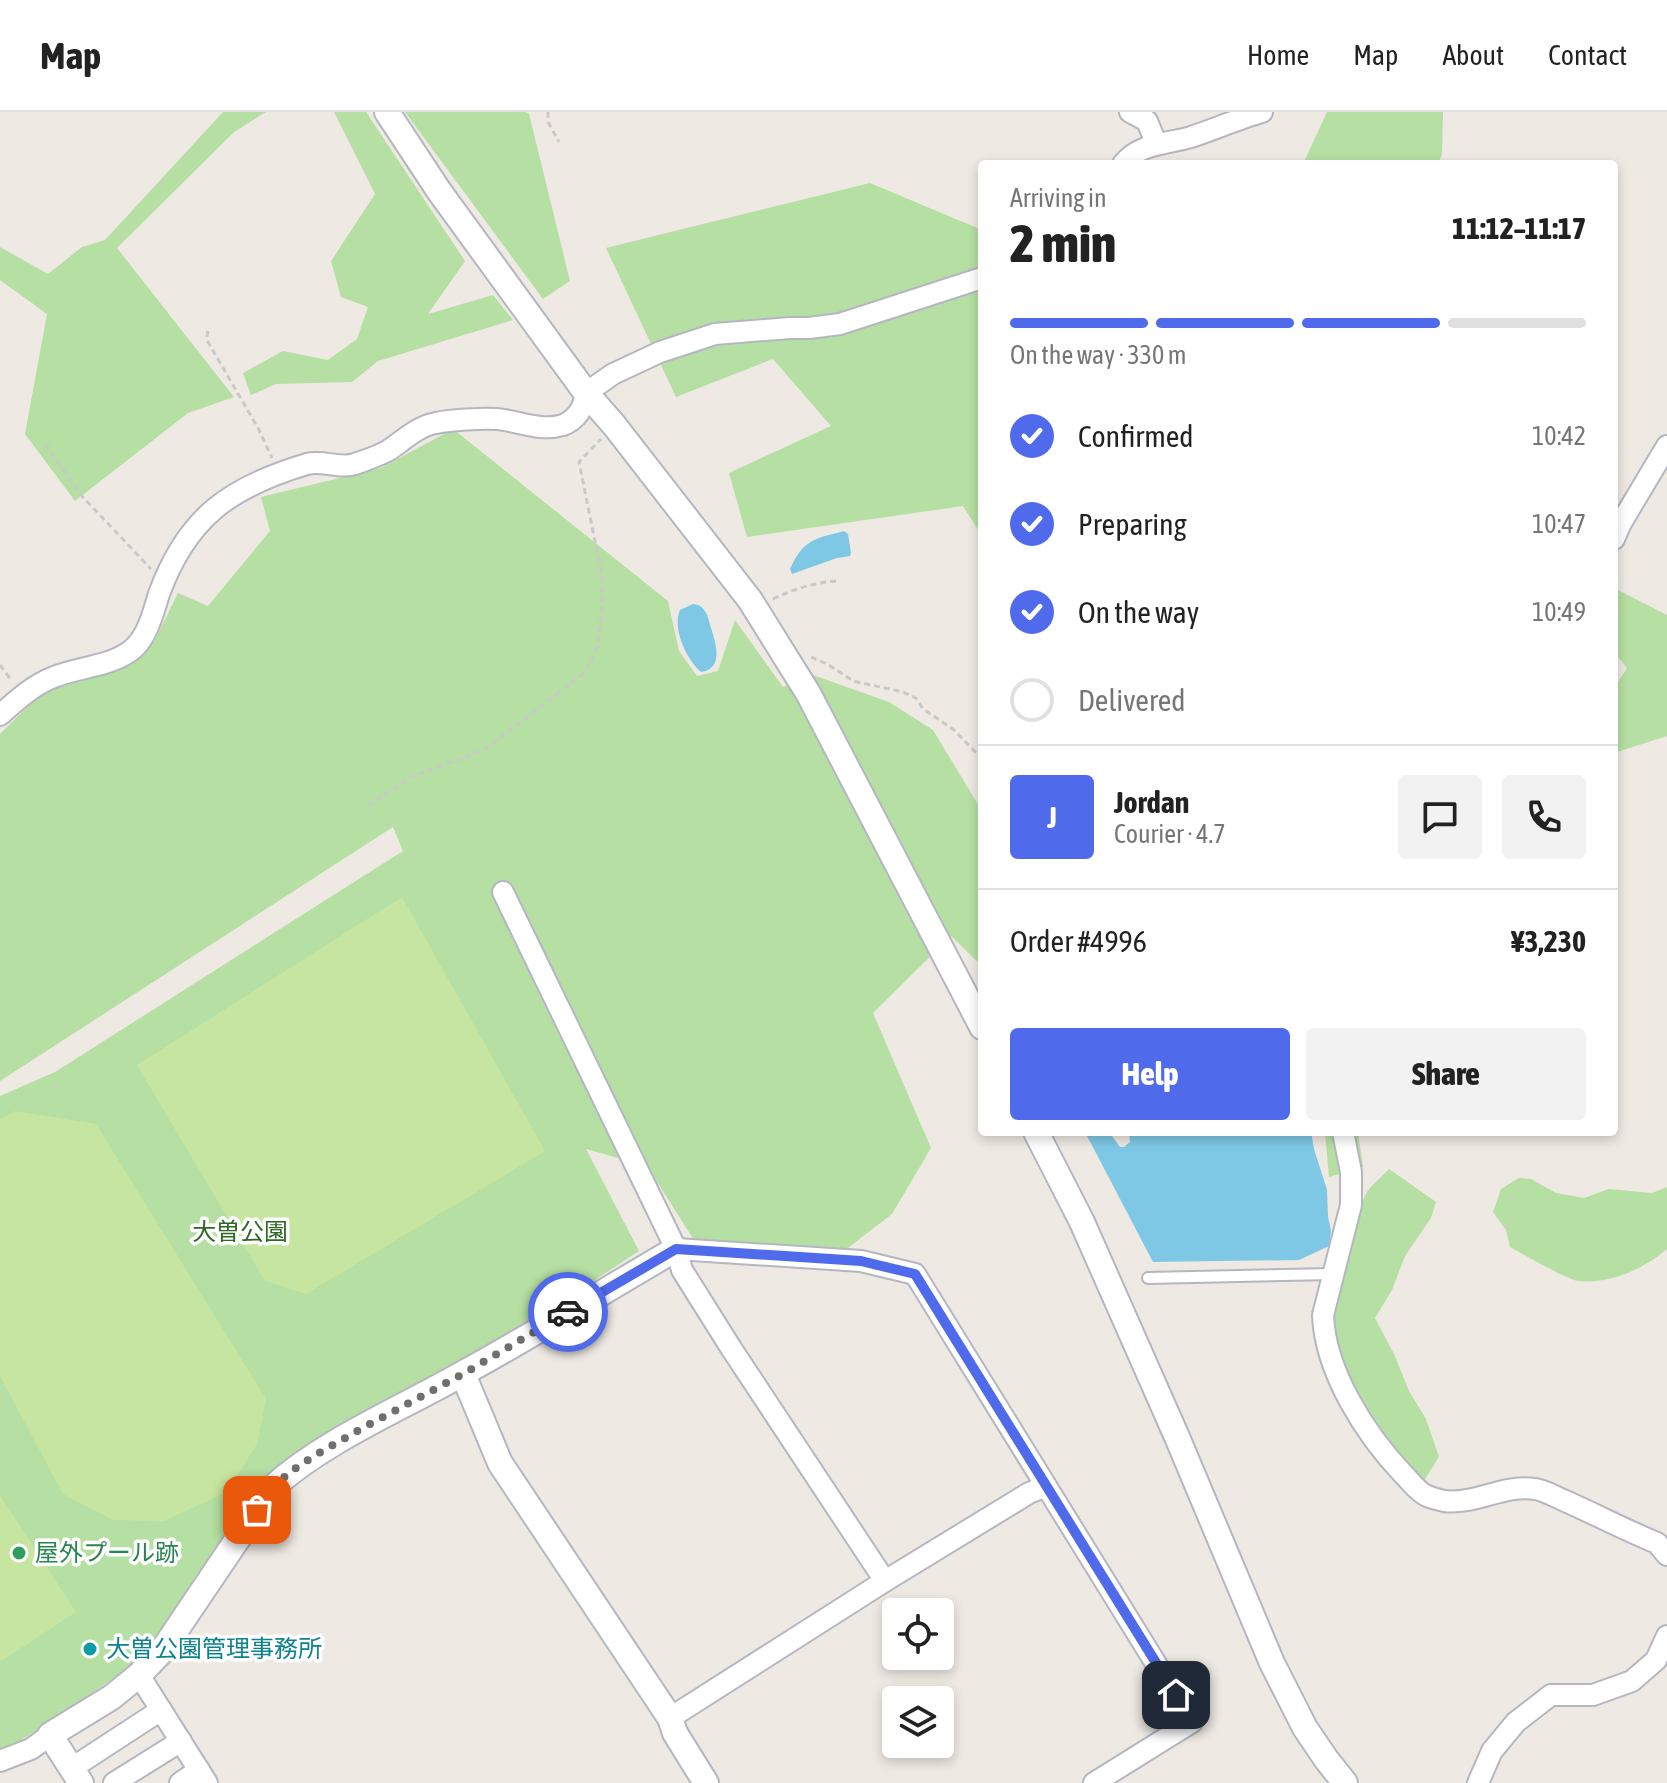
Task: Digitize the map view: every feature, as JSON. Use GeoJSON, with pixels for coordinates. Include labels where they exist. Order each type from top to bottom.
{"type":"FeatureCollection","features":[{"type":"Feature","properties":{"kind":"street"},"geometry":{"type":"LineString","coordinates":[[387,112],[439,191],[586,393],[750,600],[808,693],[978,1019]]}},
{"type":"Feature","properties":{"kind":"street"},"geometry":{"type":"LineString","coordinates":[[1130,112],[1147,121],[1156,143]]}},
{"type":"Feature","properties":{"kind":"street"},"geometry":{"type":"LineString","coordinates":[[1126,160],[1156,143],[1189,137],[1262,112]]}},
{"type":"Feature","properties":{"kind":"street"},"geometry":{"type":"LineString","coordinates":[[0,715],[33,687],[54,677],[114,660],[131,651],[143,637],[180,547],[211,511],[253,484],[311,463],[351,466],[385,452],[414,432],[434,423],[497,419],[543,427],[563,425],[584,407],[586,393],[613,374],[660,352],[715,334],[840,324],[978,279]]}},
{"type":"Feature","properties":{"kind":"street"},"geometry":{"type":"LineString","coordinates":[[1618,530],[1667,446]]}},
{"type":"Feature","properties":{"kind":"street"},"geometry":{"type":"LineString","coordinates":[[503,892],[676,1249],[682,1270],[885,1581]]}},
{"type":"Feature","properties":{"kind":"street"},"geometry":{"type":"LineString","coordinates":[[1038,1136],[1095,1250],[1272,1663],[1305,1728],[1345,1783]]}},
{"type":"Feature","properties":{"kind":"street"},"geometry":{"type":"LineString","coordinates":[[1344,1136],[1351,1172],[1351,1205],[1323,1315],[1324,1327],[1342,1384],[1384,1452],[1424,1495],[1457,1501],[1507,1489],[1536,1488],[1657,1543],[1667,1555]]}},
{"type":"Feature","properties":{"kind":"street"},"geometry":{"type":"LineString","coordinates":[[0,1761],[31,1749],[112,1697],[139,1675],[162,1651],[272,1488],[290,1472],[676,1249],[861,1261],[915,1274],[1192,1722],[1094,1783]]}},
{"type":"Feature","properties":{"kind":"street"},"geometry":{"type":"LineString","coordinates":[[463,1374],[500,1463],[670,1718],[675,1733],[706,1783]]}},
{"type":"Feature","properties":{"kind":"street"},"geometry":{"type":"LineString","coordinates":[[670,1718],[885,1581],[1029,1493],[1046,1486]]}},
{"type":"Feature","properties":{"kind":"street"},"geometry":{"type":"LineString","coordinates":[[1478,1783],[1492,1751],[1516,1722],[1551,1695],[1593,1695],[1632,1681],[1656,1660],[1667,1636]]}},
{"type":"Feature","properties":{"kind":"street"},"geometry":{"type":"LineString","coordinates":[[139,1675],[203,1777],[180,1783]]}},
{"type":"Feature","properties":{"kind":"street"},"geometry":{"type":"LineString","coordinates":[[50,1735],[76,1776],[161,1710]]}},
{"type":"Feature","properties":{"kind":"street"},"geometry":{"type":"LineString","coordinates":[[114,1783],[181,1741]]}},
{"type":"Feature","properties":{"kind":"lane"},"geometry":{"type":"LineString","coordinates":[[1148,1278],[1333,1274]]}},
{"type":"Feature","properties":{"kind":"path"},"geometry":{"type":"LineString","coordinates":[[548,112],[548,122],[559,142]]}},
{"type":"Feature","properties":{"kind":"path"},"geometry":{"type":"LineString","coordinates":[[208,331],[208,342],[258,428],[280,474]]}},
{"type":"Feature","properties":{"kind":"path"},"geometry":{"type":"LineString","coordinates":[[368,806],[411,777],[484,750],[584,673],[597,648],[602,576],[579,462],[614,425]]}},
{"type":"Feature","properties":{"kind":"path"},"geometry":{"type":"LineString","coordinates":[[46,444],[85,500],[163,583]]}},
{"type":"Feature","properties":{"kind":"path"},"geometry":{"type":"LineString","coordinates":[[769,601],[791,590],[838,581]]}},
{"type":"Feature","properties":{"kind":"path"},"geometry":{"type":"LineString","coordinates":[[804,654],[829,665],[853,681],[903,692],[916,698],[923,709],[954,730],[978,755]]}},
{"type":"Feature","properties":{"kind":"green space"},"geometry":{"type":"Polygon","coordinates":[[[223,112],[266,112],[234,132],[117,248],[234,397],[188,413],[75,501],[25,434],[47,314],[0,280],[0,247],[48,274],[82,247],[105,240],[223,112]]]}},
{"type":"Feature","properties":{"kind":"green space"},"geometry":{"type":"Polygon","coordinates":[[[334,112],[366,112],[465,261],[428,314],[493,295],[513,320],[378,361],[352,382],[276,384],[251,395],[243,373],[283,351],[328,360],[357,339],[368,307],[341,297],[331,261],[375,194],[334,112]]]}},
{"type":"Feature","properties":{"kind":"green space"},"geometry":{"type":"Polygon","coordinates":[[[405,112],[529,114],[570,281],[543,299],[405,112]]]}},
{"type":"Feature","properties":{"kind":"green space"},"geometry":{"type":"Polygon","coordinates":[[[1327,112],[1443,112],[1440,160],[1305,160],[1327,112]]]}},
{"type":"Feature","properties":{"kind":"green space"},"geometry":{"type":"Polygon","coordinates":[[[870,183],[978,228],[978,530],[963,506],[747,537],[729,473],[831,426],[773,359],[676,397],[606,248],[870,183]]]}},
{"type":"Feature","properties":{"kind":"green space","name":"大曽公園"},"geometry":{"type":"Polygon","coordinates":[[[453,429],[668,601],[679,651],[697,676],[718,671],[735,620],[783,687],[813,675],[889,702],[933,730],[978,804],[978,962],[951,936],[873,1013],[931,1148],[892,1214],[844,1251],[694,1240],[647,1166],[586,1149],[639,1251],[246,1509],[195,1577],[152,1651],[0,1754],[0,1096],[55,1072],[403,851],[393,827],[0,1081],[0,734],[47,687],[114,669],[155,640],[178,593],[208,606],[270,531],[261,497],[381,468],[453,429]]]}},
{"type":"Feature","properties":{"kind":"green space"},"geometry":{"type":"Polygon","coordinates":[[[1618,590],[1667,615],[1667,736],[1618,752],[1618,682],[1627,668],[1618,657],[1618,590]]]}},
{"type":"Feature","properties":{"kind":"green space","name":"大曽公園"},"geometry":{"type":"Polygon","coordinates":[[[402,897],[545,1151],[306,1294],[265,1281],[137,1065],[402,897]]]}},
{"type":"Feature","properties":{"kind":"green space"},"geometry":{"type":"Polygon","coordinates":[[[15,1111],[96,1124],[266,1399],[257,1444],[227,1492],[164,1521],[113,1520],[63,1494],[0,1376],[0,1119],[15,1111]]]}},
{"type":"Feature","properties":{"kind":"green space"},"geometry":{"type":"Polygon","coordinates":[[[1325,1136],[1359,1136],[1363,1167],[1329,1177],[1325,1136]]]}},
{"type":"Feature","properties":{"kind":"green space"},"geometry":{"type":"Polygon","coordinates":[[[1389,1169],[1436,1202],[1431,1218],[1405,1256],[1392,1290],[1375,1318],[1409,1391],[1426,1419],[1439,1457],[1423,1482],[1364,1402],[1351,1378],[1336,1332],[1339,1282],[1361,1206],[1369,1189],[1389,1169]]]}},
{"type":"Feature","properties":{"kind":"green space"},"geometry":{"type":"Polygon","coordinates":[[[1519,1178],[1531,1179],[1556,1193],[1584,1198],[1609,1189],[1652,1193],[1667,1187],[1667,1249],[1637,1269],[1603,1280],[1573,1280],[1555,1272],[1510,1247],[1506,1230],[1493,1212],[1501,1189],[1519,1178]]]}},
{"type":"Feature","properties":{"kind":"green space","name":"屋外プール跡"},"geometry":{"type":"Polygon","coordinates":[[[0,1495],[76,1612],[0,1662],[0,1495]]]}},
{"type":"Feature","properties":{"kind":"water"},"geometry":{"type":"Polygon","coordinates":[[[844,531],[848,534],[850,556],[792,574],[790,569],[805,546],[844,531]]]}},
{"type":"Feature","properties":{"kind":"water"},"geometry":{"type":"Polygon","coordinates":[[[693,604],[700,606],[706,614],[716,648],[713,666],[701,672],[686,651],[679,634],[680,610],[693,604]]]}},
{"type":"Feature","properties":{"kind":"water"},"geometry":{"type":"Polygon","coordinates":[[[1087,1136],[1112,1136],[1120,1147],[1124,1147],[1130,1142],[1129,1136],[1312,1136],[1327,1190],[1331,1231],[1329,1246],[1299,1260],[1153,1262],[1087,1136]]]}},
{"type":"Feature","properties":{"kind":"way so far"},"geometry":{"type":"LineString","coordinates":[[257,1510],[272,1488],[314,1456],[568,1312]]}},
{"type":"Feature","properties":{"kind":"place","name":"屋外プール跡"},"geometry":{"type":"Point","coordinates":[19,1553]}},
{"type":"Feature","properties":{"kind":"place","name":"大曽公園管理事務所"},"geometry":{"type":"Point","coordinates":[90,1649]}},
{"type":"Feature","properties":{"kind":"route"},"geometry":{"type":"LineString","coordinates":[[568,1312],[676,1249],[861,1261],[915,1274],[1176,1695]]}}]}
